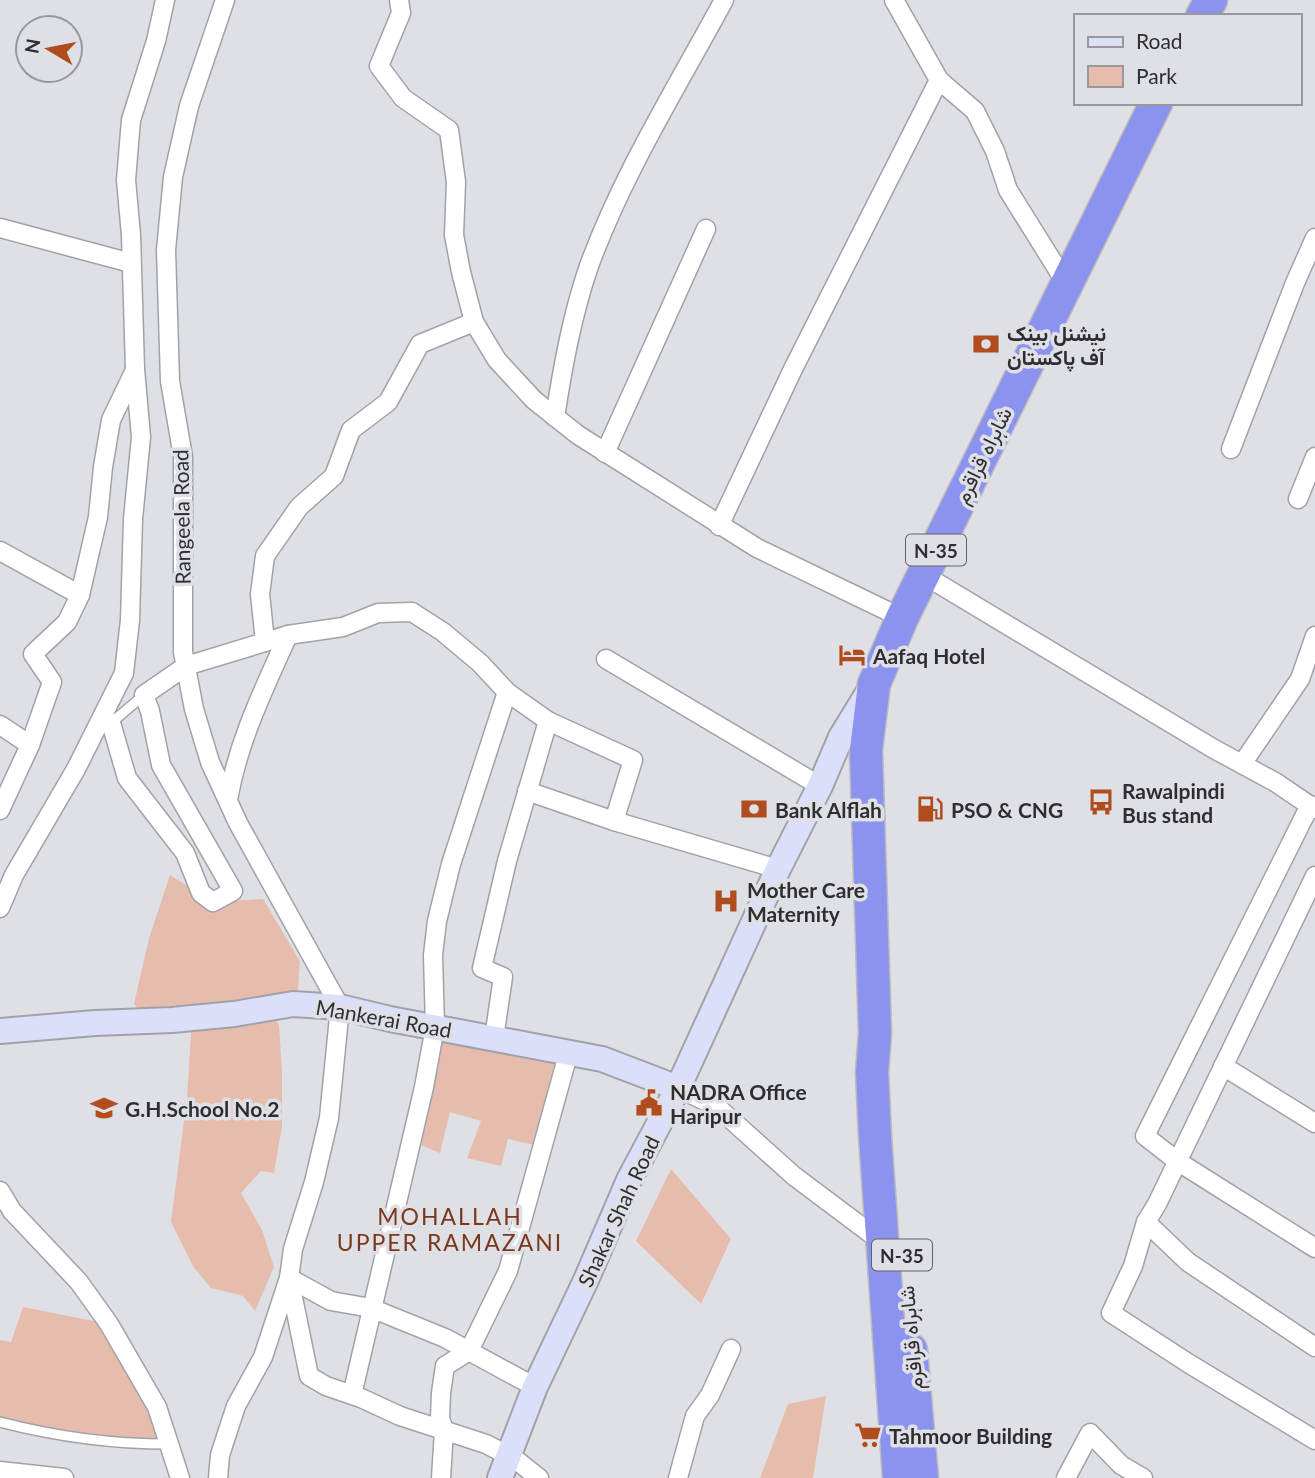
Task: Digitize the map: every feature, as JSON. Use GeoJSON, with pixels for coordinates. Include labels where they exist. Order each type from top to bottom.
{"type":"FeatureCollection","features":[{"type":"Feature","properties":{"kind":"highway","name":"شاہراہ قراقرم"},"geometry":{"type":"LineString","coordinates":[[899,1478],[872,1072],[875,1032],[866,750],[874,684],[902,618],[1155,105]]}},
{"type":"Feature","properties":{"kind":"highway","name":"شاہراہ قراقرم"},"geometry":{"type":"LineString","coordinates":[[875,1032],[887,1069],[922,1478]]}},
{"type":"Feature","properties":{"kind":"main road","name":"Shakar Shah Road"},"geometry":{"type":"LineString","coordinates":[[504,1467],[536,1387],[629,1180],[678,1088],[841,737],[874,684]]}},
{"type":"Feature","properties":{"kind":"main road","name":"Mankerai Road"},"geometry":{"type":"LineString","coordinates":[[0,1031],[172,1020],[234,1014],[293,1004],[340,1007],[603,1059],[678,1088]]}},
{"type":"Feature","properties":{"kind":"street"},"geometry":{"type":"LineString","coordinates":[[0,908],[14,875],[76,769],[124,673],[130,621],[133,519],[141,437],[126,180],[131,120],[156,41],[165,0]]}},
{"type":"Feature","properties":{"kind":"street","name":"Rangeela Road"},"geometry":{"type":"LineString","coordinates":[[225,0],[189,106],[173,177],[166,250],[170,381],[183,457],[183,652],[198,723],[210,762],[340,1007]]}},
{"type":"Feature","properties":{"kind":"street"},"geometry":{"type":"LineString","coordinates":[[399,0],[401,12],[379,66],[403,98],[449,130],[456,182],[454,235],[461,272],[474,322],[497,360],[534,400],[578,435],[719,526],[757,548],[902,618]]}},
{"type":"Feature","properties":{"kind":"street"},"geometry":{"type":"LineString","coordinates":[[555,417],[566,346],[594,254],[620,190],[724,0]]}},
{"type":"Feature","properties":{"kind":"street"},"geometry":{"type":"LineString","coordinates":[[894,0],[939,80],[975,111],[995,151],[1008,190],[1066,284]]}},
{"type":"Feature","properties":{"kind":"street"},"geometry":{"type":"LineString","coordinates":[[719,526],[793,369],[939,80]]}},
{"type":"Feature","properties":{"kind":"street"},"geometry":{"type":"LineString","coordinates":[[0,228],[131,263]]}},
{"type":"Feature","properties":{"kind":"street"},"geometry":{"type":"LineString","coordinates":[[606,453],[706,229]]}},
{"type":"Feature","properties":{"kind":"street"},"geometry":{"type":"LineString","coordinates":[[1230,449],[1315,238]]}},
{"type":"Feature","properties":{"kind":"street"},"geometry":{"type":"LineString","coordinates":[[265,642],[260,594],[265,556],[299,507],[334,476],[351,430],[388,402],[420,344],[474,322]]}},
{"type":"Feature","properties":{"kind":"street"},"geometry":{"type":"LineString","coordinates":[[0,810],[30,745],[52,682],[33,654],[67,621],[80,595],[98,516],[111,421],[135,369]]}},
{"type":"Feature","properties":{"kind":"street"},"geometry":{"type":"LineString","coordinates":[[1298,499],[1315,457]]}},
{"type":"Feature","properties":{"kind":"street"},"geometry":{"type":"LineString","coordinates":[[0,551],[80,595]]}},
{"type":"Feature","properties":{"kind":"street"},"geometry":{"type":"LineString","coordinates":[[924,575],[1275,782],[1312,807],[1145,1136],[1177,1161],[1315,1248]]}},
{"type":"Feature","properties":{"kind":"street"},"geometry":{"type":"LineString","coordinates":[[111,723],[127,778],[185,853],[201,893],[213,902],[233,891],[161,765],[144,695],[186,666],[288,635],[343,627],[378,613],[412,612],[443,632],[480,663],[507,692],[548,722],[633,760],[614,821]]}},
{"type":"Feature","properties":{"kind":"street"},"geometry":{"type":"LineString","coordinates":[[228,800],[233,770],[248,724],[288,635]]}},
{"type":"Feature","properties":{"kind":"street"},"geometry":{"type":"LineString","coordinates":[[1242,764],[1300,679],[1315,636]]}},
{"type":"Feature","properties":{"kind":"street"},"geometry":{"type":"LineString","coordinates":[[606,659],[820,786]]}},
{"type":"Feature","properties":{"kind":"street"},"geometry":{"type":"LineString","coordinates":[[352,1395],[424,1087],[435,1027],[433,955],[437,921],[451,864],[507,692]]}},
{"type":"Feature","properties":{"kind":"street"},"geometry":{"type":"LineString","coordinates":[[494,1038],[503,977],[482,968],[507,861],[548,722]]}},
{"type":"Feature","properties":{"kind":"street"},"geometry":{"type":"LineString","coordinates":[[0,725],[30,745]]}},
{"type":"Feature","properties":{"kind":"street"},"geometry":{"type":"LineString","coordinates":[[527,791],[614,821],[778,870]]}},
{"type":"Feature","properties":{"kind":"street"},"geometry":{"type":"LineString","coordinates":[[1315,876],[1146,1222],[1133,1266],[1111,1313],[1315,1440]]}},
{"type":"Feature","properties":{"kind":"street"},"geometry":{"type":"LineString","coordinates":[[218,1478],[219,1455],[236,1406],[263,1357],[289,1278],[293,1249],[314,1182],[329,1118],[340,1007]]}},
{"type":"Feature","properties":{"kind":"street"},"geometry":{"type":"LineString","coordinates":[[441,1478],[444,1431],[440,1418],[440,1393],[445,1366],[469,1351],[508,1271],[569,1051]]}},
{"type":"Feature","properties":{"kind":"street"},"geometry":{"type":"LineString","coordinates":[[1223,1066],[1315,1123]]}},
{"type":"Feature","properties":{"kind":"street"},"geometry":{"type":"LineString","coordinates":[[678,1088],[716,1107],[794,1176],[882,1242]]}},
{"type":"Feature","properties":{"kind":"street"},"geometry":{"type":"LineString","coordinates":[[0,1191],[12,1211],[79,1282],[109,1324],[157,1407],[180,1478]]}},
{"type":"Feature","properties":{"kind":"street"},"geometry":{"type":"LineString","coordinates":[[1146,1222],[1188,1262],[1315,1347]]}},
{"type":"Feature","properties":{"kind":"street"},"geometry":{"type":"LineString","coordinates":[[289,1278],[331,1301],[371,1308],[445,1338],[536,1387]]}},
{"type":"Feature","properties":{"kind":"street"},"geometry":{"type":"LineString","coordinates":[[289,1278],[309,1376],[326,1386],[400,1416],[486,1444],[504,1467],[539,1478]]}},
{"type":"Feature","properties":{"kind":"street"},"geometry":{"type":"LineString","coordinates":[[678,1478],[695,1416],[710,1395],[731,1349]]}},
{"type":"Feature","properties":{"kind":"street"},"geometry":{"type":"LineString","coordinates":[[1066,1478],[1090,1433],[1121,1465],[1143,1478]]}},
{"type":"Feature","properties":{"kind":"street"},"geometry":{"type":"LineString","coordinates":[[0,1471],[64,1478]]}},
{"type":"Feature","properties":{"kind":"lane"},"geometry":{"type":"LineString","coordinates":[[111,723],[144,695]]}},
{"type":"Feature","properties":{"kind":"lane"},"geometry":{"type":"LineString","coordinates":[[0,1422],[78,1437],[139,1444],[169,1444]]}},
{"type":"Feature","properties":{"kind":"green space"},"geometry":{"type":"Polygon","coordinates":[[[170,875],[213,902],[263,899],[300,961],[297,1001],[268,1008],[279,1025],[282,1072],[282,1126],[274,1173],[261,1171],[241,1193],[262,1230],[274,1267],[255,1311],[243,1296],[211,1288],[194,1268],[171,1222],[187,1098],[192,1018],[149,1021],[134,1004],[149,938],[170,875]]]}},
{"type":"Feature","properties":{"kind":"green space"},"geometry":{"type":"Polygon","coordinates":[[[435,1027],[556,1049],[543,1147],[508,1139],[501,1166],[467,1158],[481,1121],[450,1112],[440,1153],[411,1141],[435,1027]]]}},
{"type":"Feature","properties":{"kind":"green space"},"geometry":{"type":"Polygon","coordinates":[[[671,1169],[731,1239],[701,1304],[636,1241],[671,1169]]]}},
{"type":"Feature","properties":{"kind":"green space"},"geometry":{"type":"Polygon","coordinates":[[[23,1307],[109,1324],[169,1444],[78,1437],[0,1422],[0,1340],[11,1342],[23,1307]]]}},
{"type":"Feature","properties":{"kind":"green space"},"geometry":{"type":"Polygon","coordinates":[[[826,1396],[813,1478],[760,1478],[788,1404],[826,1396]]]}},
{"type":"Feature","properties":{"kind":"place","name":"نیشنل بینک آف پاکستان"},"geometry":{"type":"Point","coordinates":[986,344]}},
{"type":"Feature","properties":{"kind":"place","name":"Aafaq Hotel"},"geometry":{"type":"Point","coordinates":[852,655]}},
{"type":"Feature","properties":{"kind":"place","name":"Rawalpindi Bus stand"},"geometry":{"type":"Point","coordinates":[1101,802]}},
{"type":"Feature","properties":{"kind":"place","name":"Bank Alflah"},"geometry":{"type":"Point","coordinates":[754,809]}},
{"type":"Feature","properties":{"kind":"place","name":"PSO & CNG"},"geometry":{"type":"Point","coordinates":[930,809]}},
{"type":"Feature","properties":{"kind":"place","name":"Mother Care Maternity"},"geometry":{"type":"Point","coordinates":[726,901]}},
{"type":"Feature","properties":{"kind":"place","name":"NADRA Office Haripur"},"geometry":{"type":"Point","coordinates":[649,1103]}},
{"type":"Feature","properties":{"kind":"place","name":"G.H.School No.2"},"geometry":{"type":"Point","coordinates":[104,1108]}},
{"type":"Feature","properties":{"kind":"place","name":"Tahmoor Building"},"geometry":{"type":"Point","coordinates":[868,1435]}},
{"type":"Feature","properties":{"kind":"district","name":"MOHALLAH UPPER RAMAZANI"},"geometry":{"type":"Point","coordinates":[450,1229]}}]}
